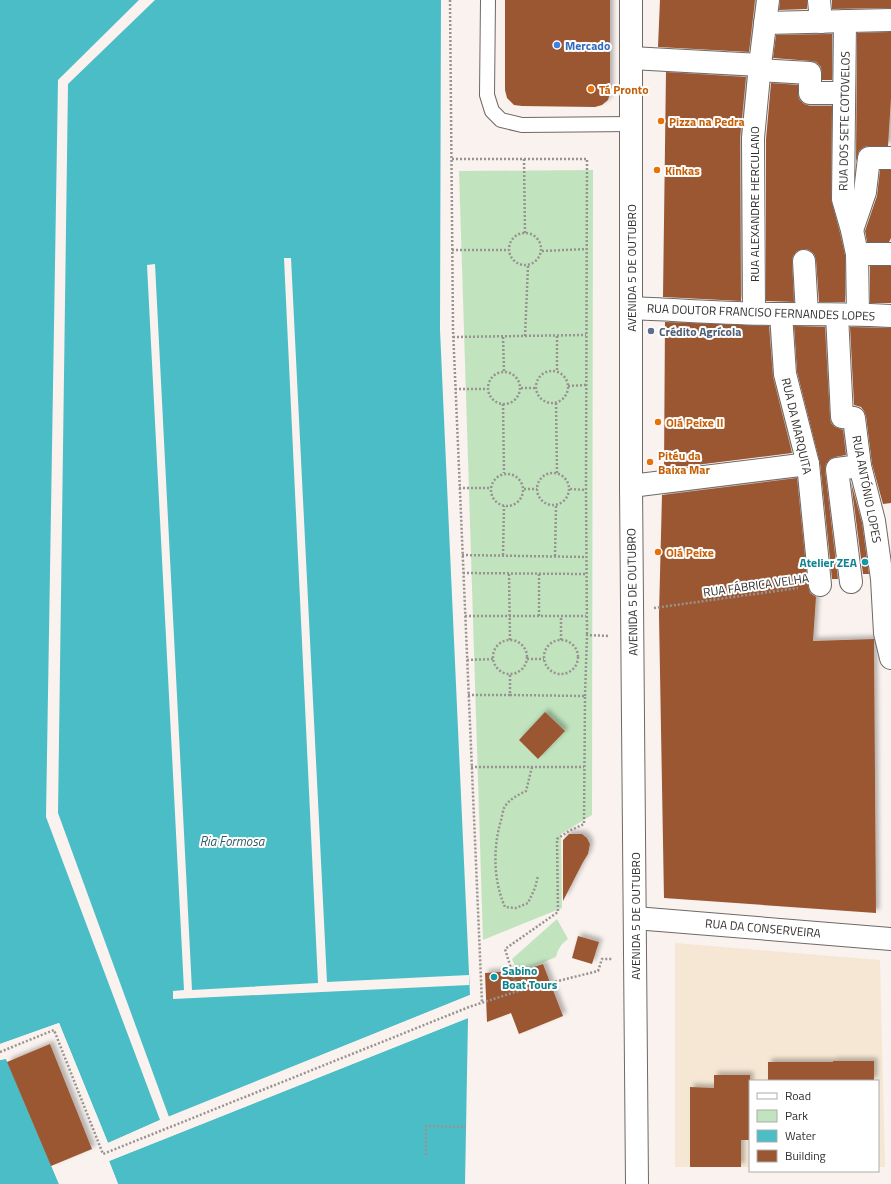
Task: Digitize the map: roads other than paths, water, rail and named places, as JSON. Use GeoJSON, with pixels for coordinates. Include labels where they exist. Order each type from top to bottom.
{"type":"FeatureCollection","features":[{"type":"Feature","properties":{"kind":"street","name":"AVENIDA 5 DE OUTUBRO"},"geometry":{"type":"LineString","coordinates":[[631,0],[631,486],[637,1184]]}},
{"type":"Feature","properties":{"kind":"street","name":"RUA ALEXANDRE HERCULANO"},"geometry":{"type":"LineString","coordinates":[[754,314],[753,138],[768,0]]}},
{"type":"Feature","properties":{"kind":"street"},"geometry":{"type":"LineString","coordinates":[[819,0],[821,22]]}},
{"type":"Feature","properties":{"kind":"street"},"geometry":{"type":"LineString","coordinates":[[766,23],[891,20]]}},
{"type":"Feature","properties":{"kind":"street","name":"RUA DOS SETE COTOVELOS"},"geometry":{"type":"LineString","coordinates":[[845,21],[842,199],[852,230],[857,254],[848,314]]}},
{"type":"Feature","properties":{"kind":"street"},"geometry":{"type":"LineString","coordinates":[[631,58],[810,73],[810,93],[844,93]]}},
{"type":"Feature","properties":{"kind":"street"},"geometry":{"type":"LineString","coordinates":[[852,230],[866,192],[869,158],[891,158]]}},
{"type":"Feature","properties":{"kind":"street"},"geometry":{"type":"LineString","coordinates":[[857,254],[891,254]]}},
{"type":"Feature","properties":{"kind":"street"},"geometry":{"type":"LineString","coordinates":[[804,261],[807,314]]}},
{"type":"Feature","properties":{"kind":"street","name":"RUA DOUTOR FRANCISO FERNANDES LOPES"},"geometry":{"type":"LineString","coordinates":[[631,308],[754,314],[848,314],[891,316]]}},
{"type":"Feature","properties":{"kind":"street","name":"RUA DA MARQUITA"},"geometry":{"type":"LineString","coordinates":[[781,314],[785,374],[808,464],[820,585]]}},
{"type":"Feature","properties":{"kind":"street","name":"RUA ANTÓNIO LOPES"},"geometry":{"type":"LineString","coordinates":[[848,314],[842,417],[854,418],[860,466],[883,520],[882,579],[885,633],[891,658]]}},
{"type":"Feature","properties":{"kind":"street"},"geometry":{"type":"LineString","coordinates":[[631,486],[808,464]]}},
{"type":"Feature","properties":{"kind":"street"},"geometry":{"type":"LineString","coordinates":[[851,582],[837,468],[860,466]]}},
{"type":"Feature","properties":{"kind":"street","name":"RUA DA CONSERVEIRA"},"geometry":{"type":"LineString","coordinates":[[635,918],[891,939]]}},
{"type":"Feature","properties":{"kind":"lane"},"geometry":{"type":"LineString","coordinates":[[488,0],[488,95],[492,111],[501,120],[522,125],[632,124]]}},
{"type":"Feature","properties":{"kind":"water","name":"Ria Formosa"},"geometry":{"type":"Polygon","coordinates":[[[0,0],[441,0],[440,330],[470,995],[160,1120],[108,1143],[59,1023],[0,1044],[0,0]]]}},
{"type":"Feature","properties":{"kind":"water"},"geometry":{"type":"Polygon","coordinates":[[[468,1018],[465,1184],[118,1184],[109,1161],[468,1018]]]}},
{"type":"Feature","properties":{"kind":"water"},"geometry":{"type":"Polygon","coordinates":[[[6,1058],[59,1184],[0,1184],[0,1060],[6,1058]]]}},
{"type":"Feature","properties":{"kind":"place","name":"Mercado"},"geometry":{"type":"Point","coordinates":[557,45]}},
{"type":"Feature","properties":{"kind":"place","name":"Tá Pronto"},"geometry":{"type":"Point","coordinates":[591,89]}},
{"type":"Feature","properties":{"kind":"place","name":"Pizza na Pedra"},"geometry":{"type":"Point","coordinates":[661,121]}},
{"type":"Feature","properties":{"kind":"place","name":"Kinkas"},"geometry":{"type":"Point","coordinates":[657,170]}},
{"type":"Feature","properties":{"kind":"place","name":"Crédito Agrícola"},"geometry":{"type":"Point","coordinates":[651,331]}},
{"type":"Feature","properties":{"kind":"place","name":"Olá Peixe II"},"geometry":{"type":"Point","coordinates":[658,422]}},
{"type":"Feature","properties":{"kind":"place","name":"Pitéu da Baixa Mar"},"geometry":{"type":"Point","coordinates":[650,462]}},
{"type":"Feature","properties":{"kind":"place","name":"Olá Peixe"},"geometry":{"type":"Point","coordinates":[658,552]}},
{"type":"Feature","properties":{"kind":"place","name":"Atelier ZEA"},"geometry":{"type":"Point","coordinates":[865,562]}},
{"type":"Feature","properties":{"kind":"place","name":"Sabino Boat Tours"},"geometry":{"type":"Point","coordinates":[494,977]}}]}
